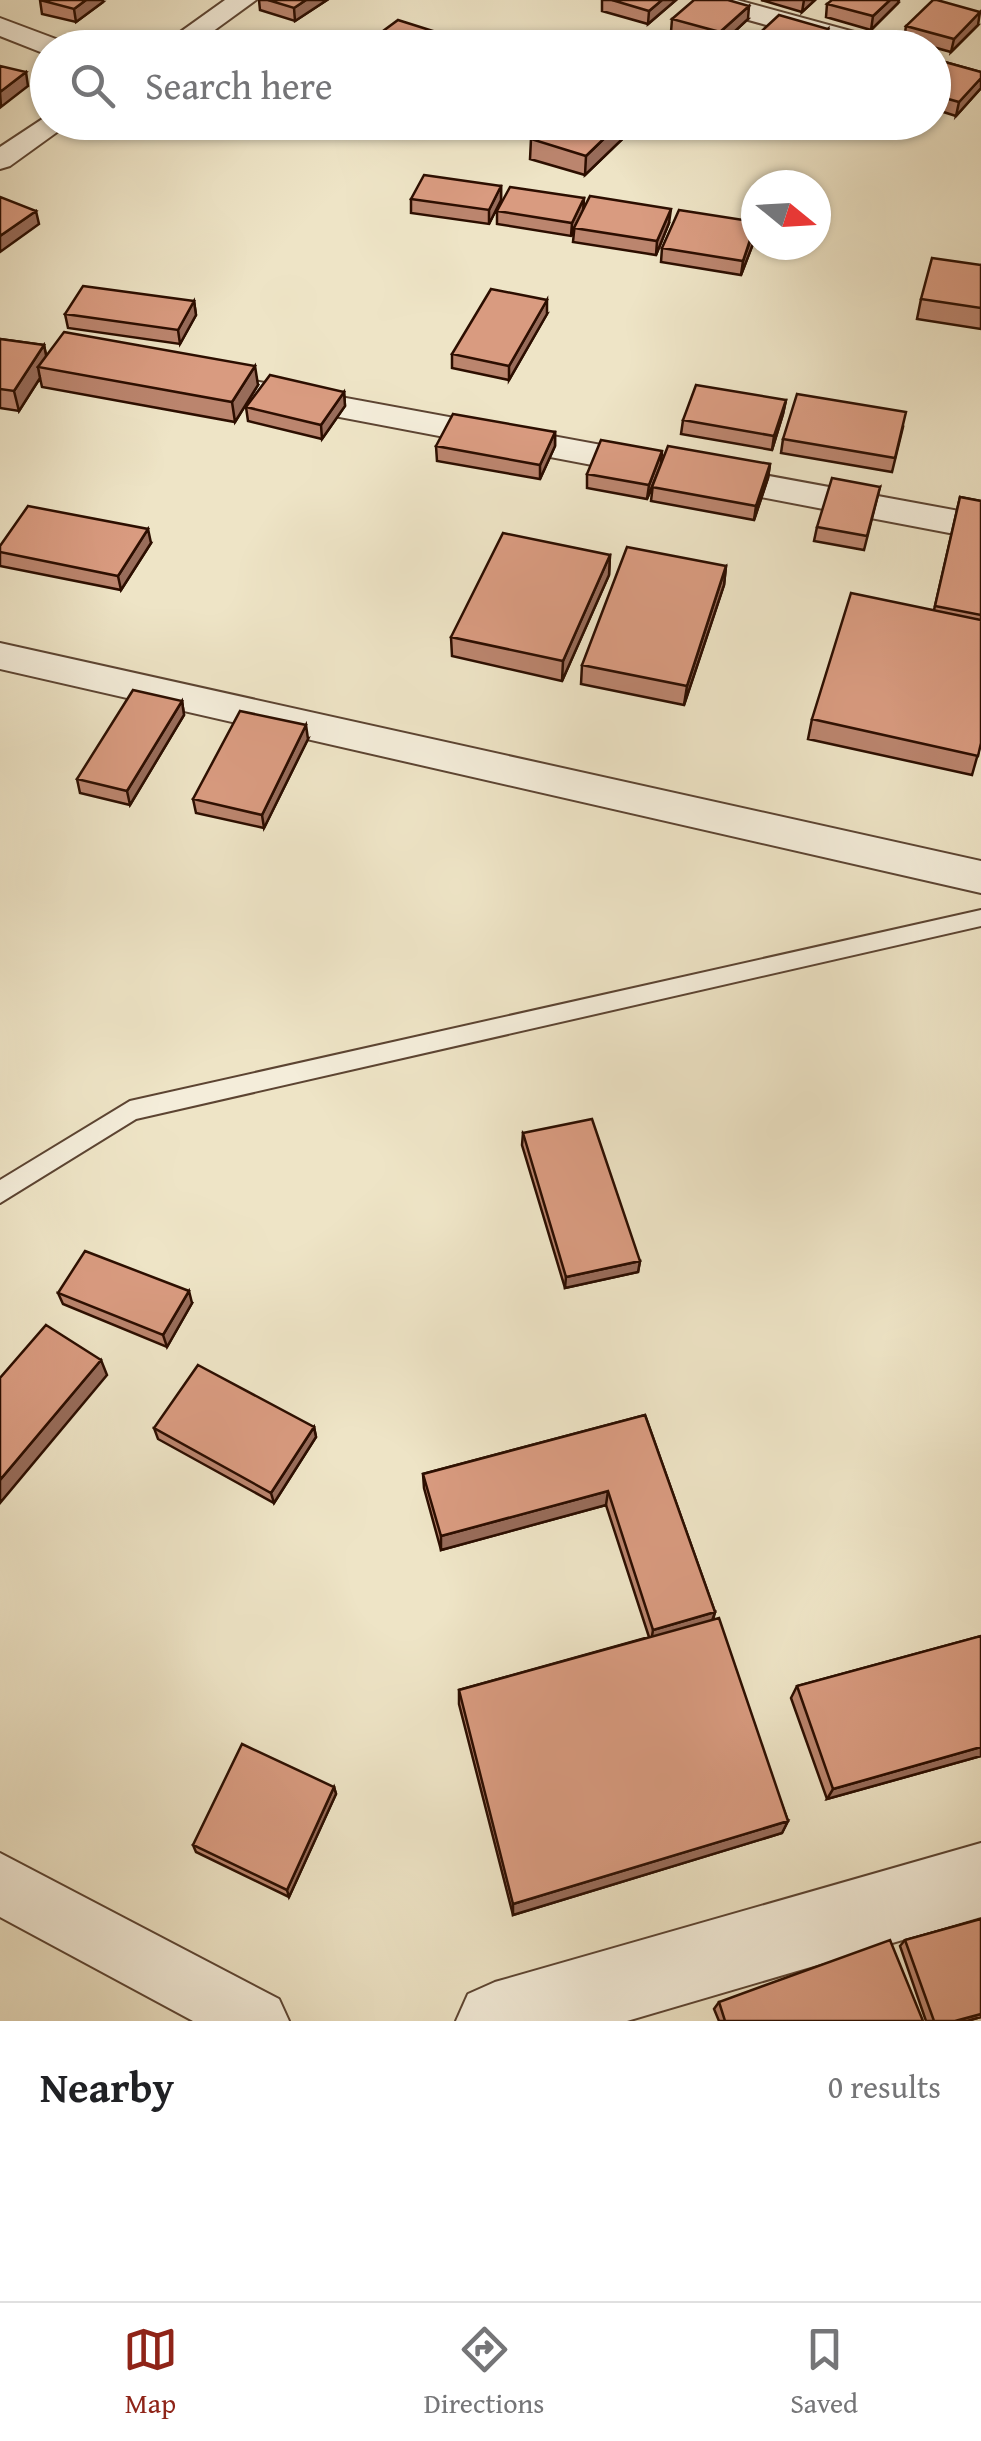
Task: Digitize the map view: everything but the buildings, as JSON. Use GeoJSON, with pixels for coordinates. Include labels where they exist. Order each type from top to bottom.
{"type":"FeatureCollection","features":[{"type":"Feature","properties":{"kind":"street"},"geometry":{"type":"LineString","coordinates":[[0,15],[21,0]]}},
{"type":"Feature","properties":{"kind":"street"},"geometry":{"type":"LineString","coordinates":[[197,30],[243,0]]}},
{"type":"Feature","properties":{"kind":"street"},"geometry":{"type":"LineString","coordinates":[[706,0],[815,30]]}},
{"type":"Feature","properties":{"kind":"street"},"geometry":{"type":"LineString","coordinates":[[0,26],[30,38]]}},
{"type":"Feature","properties":{"kind":"street"},"geometry":{"type":"LineString","coordinates":[[0,160],[30,140]]}},
{"type":"Feature","properties":{"kind":"street"},"geometry":{"type":"LineString","coordinates":[[156,373],[981,527]]}},
{"type":"Feature","properties":{"kind":"street"},"geometry":{"type":"LineString","coordinates":[[0,656],[228,712],[536,776],[981,877]]}},
{"type":"Feature","properties":{"kind":"street"},"geometry":{"type":"LineString","coordinates":[[495,2021],[981,1880]]}},
{"type":"Feature","properties":{"kind":"street"},"geometry":{"type":"LineString","coordinates":[[0,1884],[257,2021]]}},
{"type":"Feature","properties":{"kind":"lane"},"geometry":{"type":"LineString","coordinates":[[0,1193],[130,1111],[981,918]]}}]}
